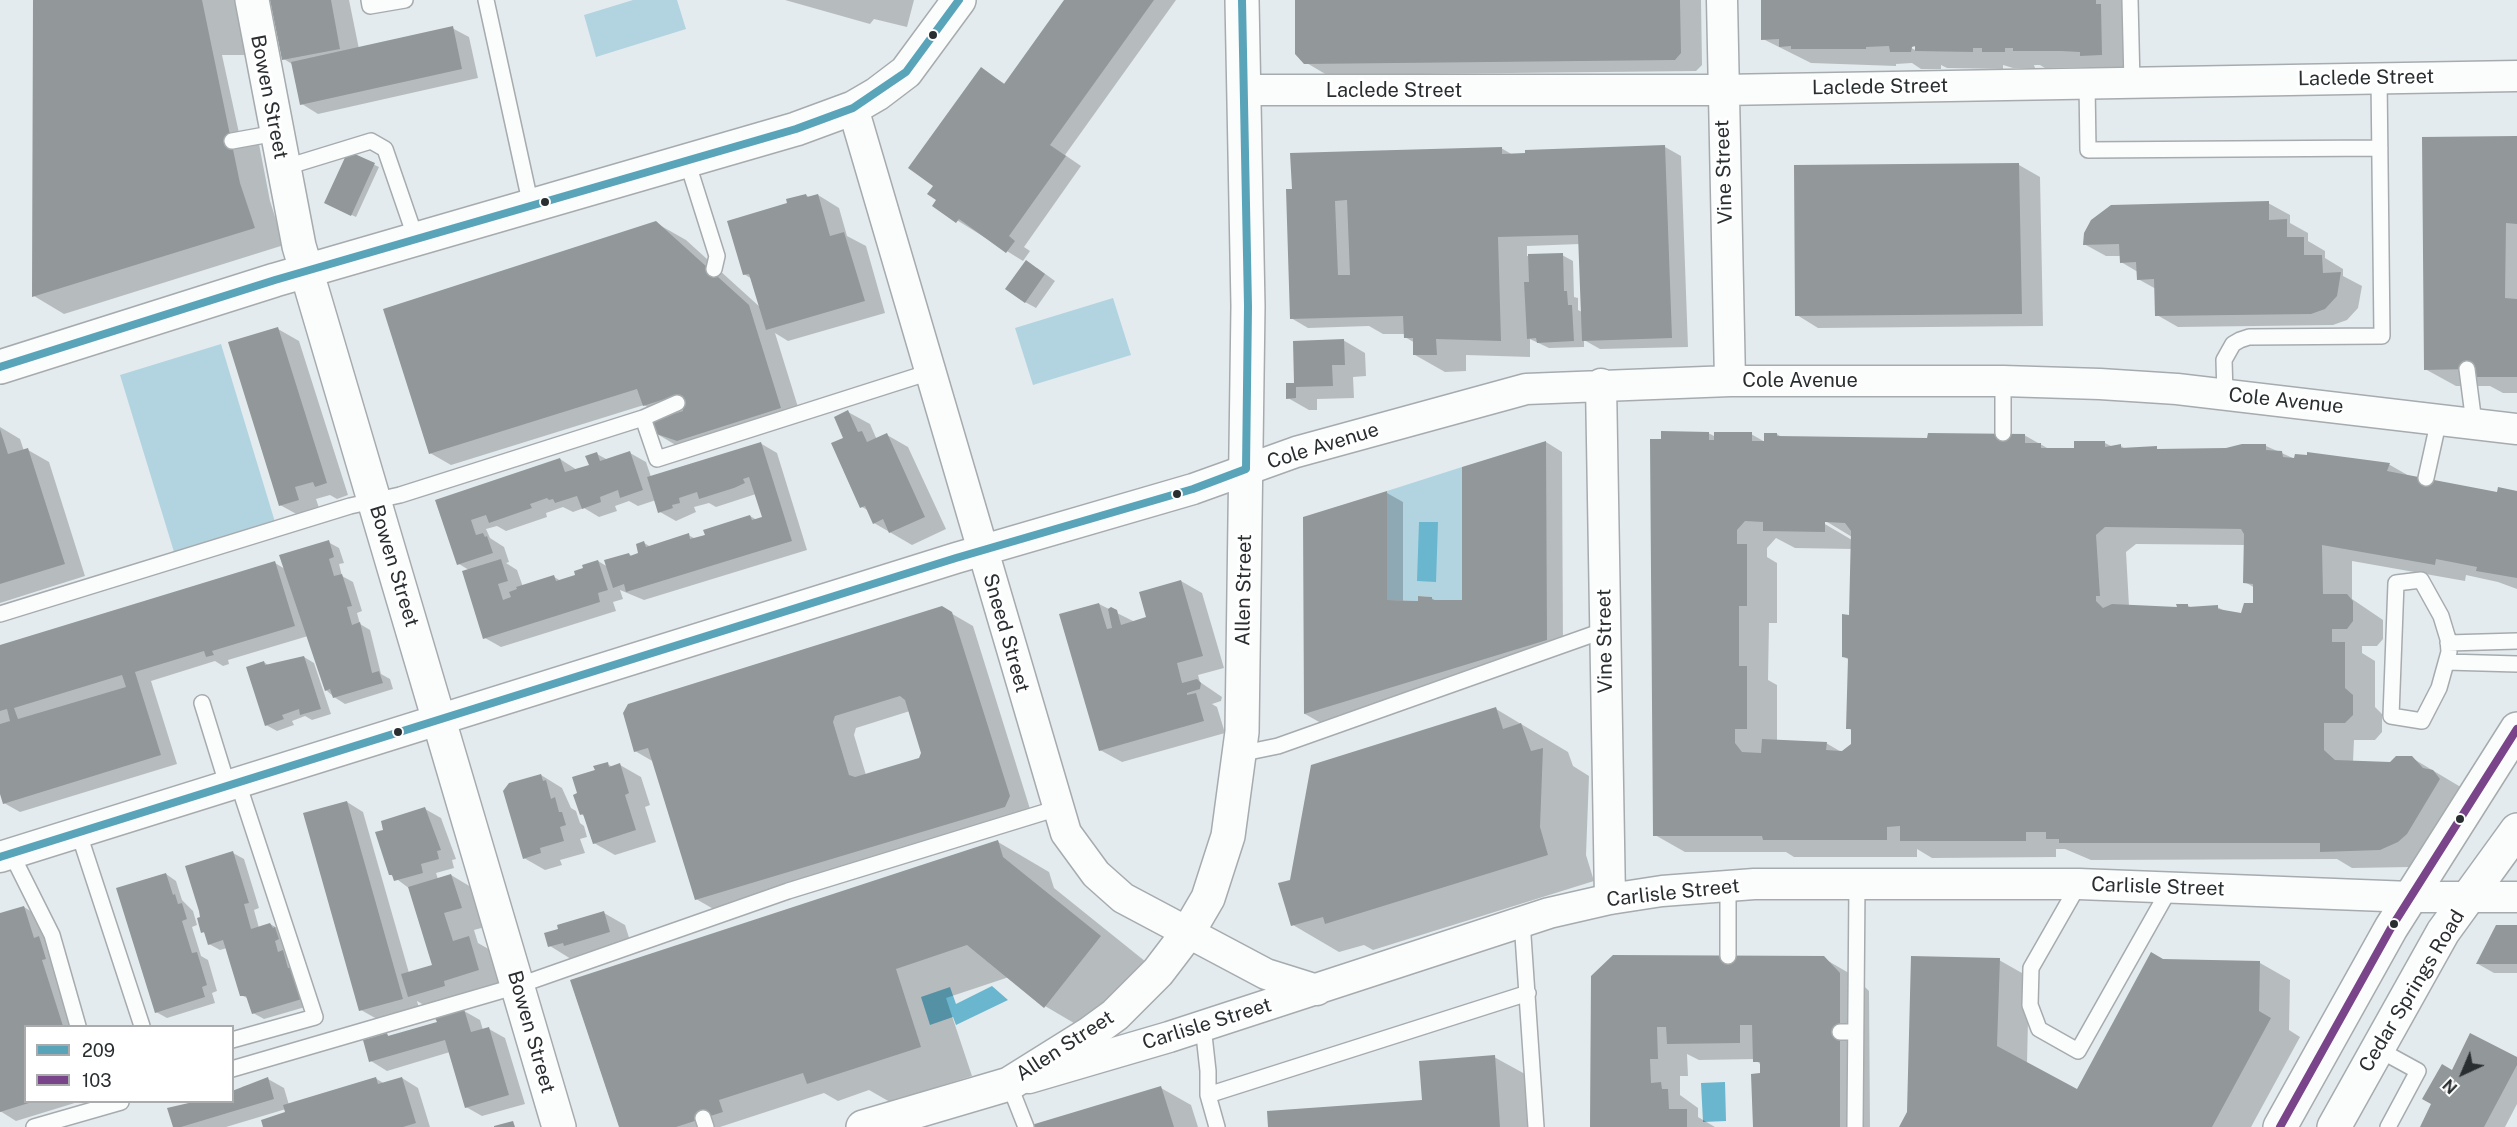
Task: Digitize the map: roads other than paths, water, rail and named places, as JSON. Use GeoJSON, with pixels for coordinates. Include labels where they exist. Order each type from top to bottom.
{"type":"FeatureCollection","features":[{"type":"Feature","properties":{"kind":"street","name":"Bowen Street"},"geometry":{"type":"LineString","coordinates":[[252,0],[276,133],[306,271],[559,1127]]}},
{"type":"Feature","properties":{"kind":"street"},"geometry":{"type":"LineString","coordinates":[[0,367],[306,271],[796,129],[853,108],[877,94],[906,72],[959,0]]}},
{"type":"Feature","properties":{"kind":"street","name":"Allen Street"},"geometry":{"type":"LineString","coordinates":[[1008,1084],[1089,1034],[1115,1015],[1158,972],[1187,934],[1208,898],[1228,836],[1239,754],[1246,469],[1248,306],[1242,0]]}},
{"type":"Feature","properties":{"kind":"street","name":"Vine Street"},"geometry":{"type":"LineString","coordinates":[[1722,0],[1722,90],[1730,381]]}},
{"type":"Feature","properties":{"kind":"street","name":"Laclede Street"},"geometry":{"type":"LineString","coordinates":[[1244,90],[1722,90],[2517,76]]}},
{"type":"Feature","properties":{"kind":"street","name":"Sneed Street"},"geometry":{"type":"LineString","coordinates":[[853,108],[1066,833],[1096,874],[1123,898],[1266,974],[1317,990]]}},
{"type":"Feature","properties":{"kind":"street","name":"Cole Avenue"},"geometry":{"type":"LineString","coordinates":[[6,855],[981,550],[1193,489],[1296,452],[1526,388],[1730,381],[2003,381],[2111,385],[2224,394],[2517,429]]}},
{"type":"Feature","properties":{"kind":"street","name":"Vine Street"},"geometry":{"type":"LineString","coordinates":[[1601,384],[1610,899]]}},
{"type":"Feature","properties":{"kind":"street"},"geometry":{"type":"LineString","coordinates":[[2280,1127],[2411,897],[2517,729]]}},
{"type":"Feature","properties":{"kind":"street","name":"Cedar Springs Road"},"geometry":{"type":"LineString","coordinates":[[2334,1127],[2376,1048],[2443,932],[2517,830]]}},
{"type":"Feature","properties":{"kind":"street","name":"Carlisle Street"},"geometry":{"type":"LineString","coordinates":[[863,1127],[1203,1026],[1522,921],[1610,899],[1728,886],[1857,884],[2079,884],[2411,897],[2517,897]]}},
{"type":"Feature","properties":{"kind":"lane"},"geometry":{"type":"LineString","coordinates":[[369,0],[370,6],[405,0]]}},
{"type":"Feature","properties":{"kind":"lane"},"geometry":{"type":"LineString","coordinates":[[486,0],[531,206]]}},
{"type":"Feature","properties":{"kind":"lane"},"geometry":{"type":"LineString","coordinates":[[2130,0],[2132,82]]}},
{"type":"Feature","properties":{"kind":"lane"},"geometry":{"type":"LineString","coordinates":[[2224,394],[2224,360],[2233,344],[2240,340],[2249,337],[2382,336],[2379,78]]}},
{"type":"Feature","properties":{"kind":"lane"},"geometry":{"type":"LineString","coordinates":[[2087,83],[2088,150],[2380,148]]}},
{"type":"Feature","properties":{"kind":"lane"},"geometry":{"type":"LineString","coordinates":[[232,141],[276,133]]}},
{"type":"Feature","properties":{"kind":"lane"},"geometry":{"type":"LineString","coordinates":[[283,168],[371,141],[385,149],[416,239]]}},
{"type":"Feature","properties":{"kind":"lane"},"geometry":{"type":"LineString","coordinates":[[687,161],[717,256],[714,269]]}},
{"type":"Feature","properties":{"kind":"lane"},"geometry":{"type":"LineString","coordinates":[[2467,369],[2474,423]]}},
{"type":"Feature","properties":{"kind":"lane"},"geometry":{"type":"LineString","coordinates":[[643,418],[657,459],[930,372]]}},
{"type":"Feature","properties":{"kind":"lane"},"geometry":{"type":"LineString","coordinates":[[2003,381],[2003,433]]}},
{"type":"Feature","properties":{"kind":"lane"},"geometry":{"type":"LineString","coordinates":[[0,614],[400,495],[643,418],[677,404]]}},
{"type":"Feature","properties":{"kind":"lane"},"geometry":{"type":"LineString","coordinates":[[2426,478],[2439,419]]}},
{"type":"Feature","properties":{"kind":"lane"},"geometry":{"type":"LineString","coordinates":[[2421,580],[2441,616],[2448,643],[2447,662],[2439,688],[2422,721],[2391,716],[2396,583],[2421,580]]}},
{"type":"Feature","properties":{"kind":"lane"},"geometry":{"type":"LineString","coordinates":[[1239,754],[1278,746],[1605,630]]}},
{"type":"Feature","properties":{"kind":"lane"},"geometry":{"type":"LineString","coordinates":[[2448,643],[2517,641]]}},
{"type":"Feature","properties":{"kind":"lane"},"geometry":{"type":"LineString","coordinates":[[2447,662],[2517,664]]}},
{"type":"Feature","properties":{"kind":"lane"},"geometry":{"type":"LineString","coordinates":[[202,703],[315,1017],[234,1039]]}},
{"type":"Feature","properties":{"kind":"lane"},"geometry":{"type":"LineString","coordinates":[[234,1068],[518,986],[788,891],[1058,808]]}},
{"type":"Feature","properties":{"kind":"lane"},"geometry":{"type":"LineString","coordinates":[[79,834],[142,1025]]}},
{"type":"Feature","properties":{"kind":"lane"},"geometry":{"type":"LineString","coordinates":[[6,855],[52,935],[78,1025]]}},
{"type":"Feature","properties":{"kind":"lane"},"geometry":{"type":"LineString","coordinates":[[1855,1127],[1848,1032],[1857,884]]}},
{"type":"Feature","properties":{"kind":"lane"},"geometry":{"type":"LineString","coordinates":[[2079,884],[2031,968],[2030,1005],[2039,1029],[2078,1051],[2170,888]]}},
{"type":"Feature","properties":{"kind":"lane"},"geometry":{"type":"LineString","coordinates":[[1728,886],[1728,956]]}},
{"type":"Feature","properties":{"kind":"lane"},"geometry":{"type":"LineString","coordinates":[[1522,921],[1536,1127]]}},
{"type":"Feature","properties":{"kind":"lane"},"geometry":{"type":"LineString","coordinates":[[1208,1095],[1528,993]]}},
{"type":"Feature","properties":{"kind":"lane"},"geometry":{"type":"LineString","coordinates":[[1203,1026],[1208,1095],[1218,1127]]}},
{"type":"Feature","properties":{"kind":"lane"},"geometry":{"type":"LineString","coordinates":[[2376,1048],[2418,1071],[2388,1127]]}},
{"type":"Feature","properties":{"kind":"lane"},"geometry":{"type":"LineString","coordinates":[[1008,1084],[1026,1127]]}},
{"type":"Feature","properties":{"kind":"lane"},"geometry":{"type":"LineString","coordinates":[[34,1127],[115,1103]]}},
{"type":"Feature","properties":{"kind":"water"},"geometry":{"type":"Polygon","coordinates":[[[1419,522],[1438,522],[1436,582],[1417,581],[1419,522]]]}},
{"type":"Feature","properties":{"kind":"water"},"geometry":{"type":"Polygon","coordinates":[[[992,986],[1008,1000],[956,1025],[953,1017],[930,1025],[921,997],[950,987],[956,1004],[992,986]]]}},
{"type":"Feature","properties":{"kind":"water"},"geometry":{"type":"Polygon","coordinates":[[[1725,1082],[1726,1121],[1703,1122],[1701,1083],[1725,1082]]]}}]}
